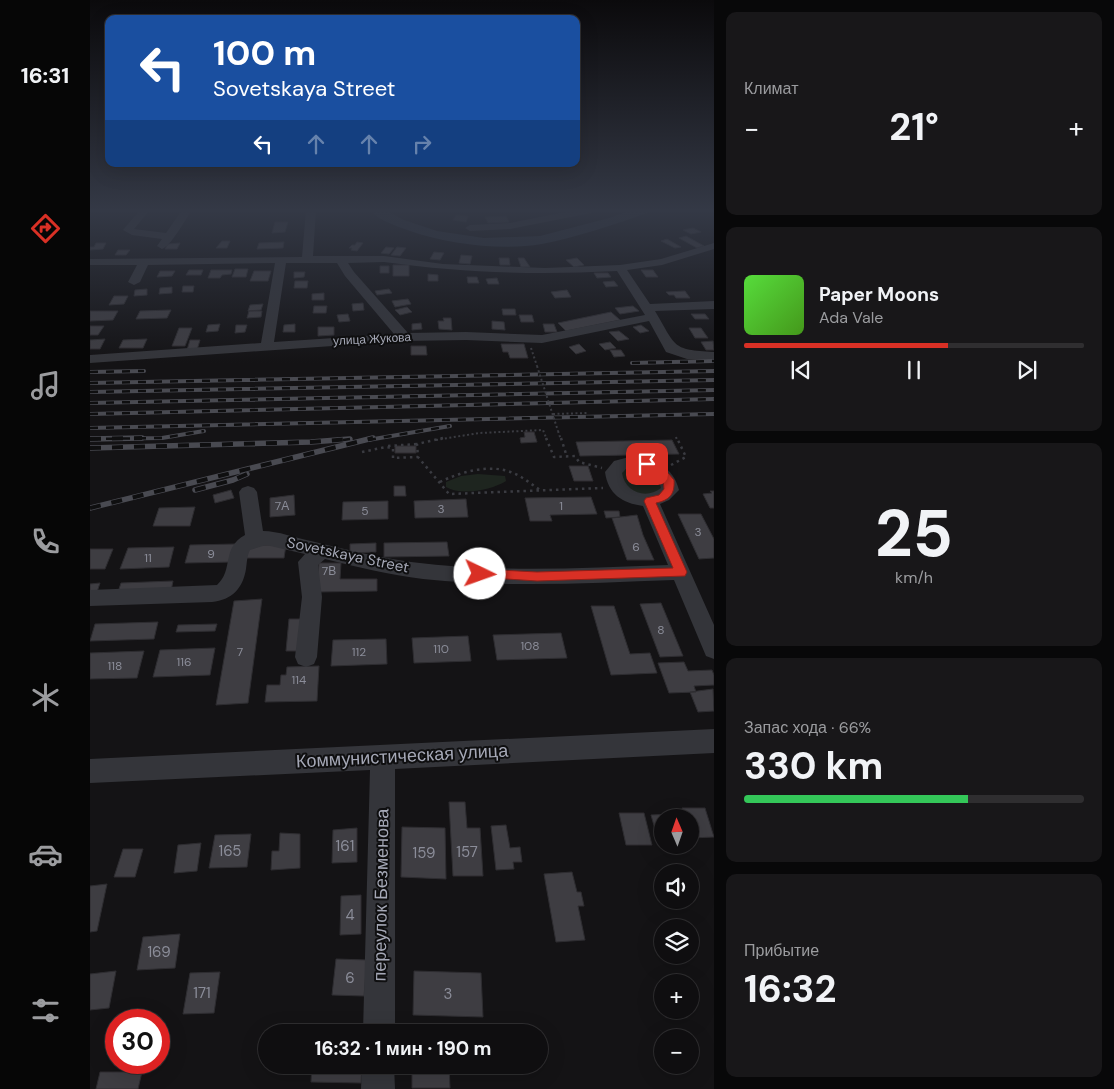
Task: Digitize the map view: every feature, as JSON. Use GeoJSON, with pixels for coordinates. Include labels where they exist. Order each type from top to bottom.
{"type":"FeatureCollection","features":[{"type":"Feature","properties":{"kind":"street"},"geometry":{"type":"LineString","coordinates":[[134,282],[149,261]]}},
{"type":"Feature","properties":{"kind":"street"},"geometry":{"type":"LineString","coordinates":[[90,262],[164,261]]}},
{"type":"Feature","properties":{"kind":"street"},"geometry":{"type":"LineString","coordinates":[[267,346],[281,261]]}},
{"type":"Feature","properties":{"kind":"street"},"geometry":{"type":"LineString","coordinates":[[341,261],[349,274],[404,337]]}},
{"type":"Feature","properties":{"kind":"street"},"geometry":{"type":"LineString","coordinates":[[397,261],[443,267],[511,271],[620,268],[666,261]]}},
{"type":"Feature","properties":{"kind":"street"},"geometry":{"type":"LineString","coordinates":[[620,268],[671,349],[680,353],[714,356]]}},
{"type":"Feature","properties":{"kind":"street"},"geometry":{"type":"LineString","coordinates":[[568,270],[576,283]]}},
{"type":"Feature","properties":{"kind":"street"},"geometry":{"type":"LineString","coordinates":[[696,306],[714,297]]}},
{"type":"Feature","properties":{"kind":"street","name":"улица Жукова"},"geometry":{"type":"LineString","coordinates":[[90,359],[404,337],[466,336],[542,339],[649,313],[714,305]]}},
{"type":"Feature","properties":{"kind":"street"},"geometry":{"type":"LineString","coordinates":[[633,462],[647,464],[660,471],[669,480],[670,490],[663,498],[650,501],[634,499],[615,480],[620,465],[633,462]]}},
{"type":"Feature","properties":{"kind":"street"},"geometry":{"type":"LineString","coordinates":[[90,598],[223,592],[230,586],[236,570],[240,549],[244,543],[255,538],[248,492]]}},
{"type":"Feature","properties":{"kind":"street"},"geometry":{"type":"LineString","coordinates":[[650,501],[714,649]]}},
{"type":"Feature","properties":{"kind":"street","name":"Sovetskaya Street"},"geometry":{"type":"LineString","coordinates":[[255,538],[266,538],[324,550],[366,562],[423,571],[537,576],[681,572]]}},
{"type":"Feature","properties":{"kind":"street"},"geometry":{"type":"LineString","coordinates":[[306,656],[312,597],[308,562],[324,550]]}},
{"type":"Feature","properties":{"kind":"street","name":"Коммунистическая улица"},"geometry":{"type":"LineString","coordinates":[[90,771],[714,741]]}},
{"type":"Feature","properties":{"kind":"street","name":"переулок Безменова"},"geometry":{"type":"LineString","coordinates":[[379,1024],[383,757]]}},
{"type":"Feature","properties":{"kind":"street"},"geometry":{"type":"LineString","coordinates":[[378,1074],[378,1089]]}},
{"type":"Feature","properties":{"kind":"path"},"geometry":{"type":"LineString","coordinates":[[537,347],[531,347],[567,457]]}},
{"type":"Feature","properties":{"kind":"path"},"geometry":{"type":"LineString","coordinates":[[552,414],[587,413]]}},
{"type":"Feature","properties":{"kind":"path"},"geometry":{"type":"LineString","coordinates":[[362,452],[386,447],[416,446],[434,439],[502,431],[542,430],[554,457],[575,456],[579,462],[615,480]]}},
{"type":"Feature","properties":{"kind":"path"},"geometry":{"type":"LineString","coordinates":[[660,471],[686,457],[676,437]]}},
{"type":"Feature","properties":{"kind":"path"},"geometry":{"type":"LineString","coordinates":[[416,446],[418,457],[449,494],[540,490],[615,480]]}},
{"type":"Feature","properties":{"kind":"path"},"geometry":{"type":"LineString","coordinates":[[386,447],[394,448],[393,458],[418,457]]}},
{"type":"Feature","properties":{"kind":"path"},"geometry":{"type":"LineString","coordinates":[[440,482],[452,475],[474,471],[505,470],[516,474],[540,490]]}},
{"type":"Feature","properties":{"kind":"shaded area"},"geometry":{"type":"Polygon","coordinates":[[[634,467],[651,470],[662,480],[661,492],[643,496],[638,495],[619,482],[621,471],[634,467]]]}},
{"type":"Feature","properties":{"kind":"shaded area"},"geometry":{"type":"Polygon","coordinates":[[[478,474],[505,476],[506,481],[493,487],[476,491],[452,490],[446,487],[446,482],[461,476],[478,474]]]}},
{"type":"Feature","properties":{"kind":"building"},"geometry":{"type":"Polygon","coordinates":[[[460,261],[471,261],[470,264],[459,263],[460,261]]]}},
{"type":"Feature","properties":{"kind":"building"},"geometry":{"type":"Polygon","coordinates":[[[499,261],[509,261],[510,265],[500,265],[499,261]]]}},
{"type":"Feature","properties":{"kind":"building"},"geometry":{"type":"Polygon","coordinates":[[[519,261],[526,261],[530,267],[521,267],[519,261]]]}},
{"type":"Feature","properties":{"kind":"building"},"geometry":{"type":"Polygon","coordinates":[[[567,261],[580,261],[584,265],[574,267],[567,261]]]}},
{"type":"Feature","properties":{"kind":"building"},"geometry":{"type":"Polygon","coordinates":[[[393,265],[409,265],[409,276],[393,276],[393,265]]]}},
{"type":"Feature","properties":{"kind":"building"},"geometry":{"type":"Polygon","coordinates":[[[380,266],[389,266],[389,273],[380,273],[380,266]]]}},
{"type":"Feature","properties":{"kind":"building"},"geometry":{"type":"Polygon","coordinates":[[[235,269],[248,269],[246,277],[232,277],[235,269]]]}},
{"type":"Feature","properties":{"kind":"building"},"geometry":{"type":"Polygon","coordinates":[[[189,270],[203,270],[201,275],[186,275],[189,270]]]}},
{"type":"Feature","properties":{"kind":"building"},"geometry":{"type":"Polygon","coordinates":[[[211,270],[232,270],[231,274],[222,275],[220,278],[208,278],[211,270]]]}},
{"type":"Feature","properties":{"kind":"building"},"geometry":{"type":"Polygon","coordinates":[[[641,270],[653,270],[658,277],[646,277],[641,270]]]}},
{"type":"Feature","properties":{"kind":"building"},"geometry":{"type":"Polygon","coordinates":[[[160,271],[175,271],[172,276],[157,277],[160,271]]]}},
{"type":"Feature","properties":{"kind":"building"},"geometry":{"type":"Polygon","coordinates":[[[254,271],[271,271],[268,281],[250,281],[254,271]]]}},
{"type":"Feature","properties":{"kind":"building"},"geometry":{"type":"Polygon","coordinates":[[[294,272],[305,272],[304,277],[294,278],[294,272]]]}},
{"type":"Feature","properties":{"kind":"building"},"geometry":{"type":"Polygon","coordinates":[[[594,273],[608,273],[611,277],[597,278],[594,273]]]}},
{"type":"Feature","properties":{"kind":"building"},"geometry":{"type":"Polygon","coordinates":[[[428,274],[438,275],[438,281],[428,281],[428,274]]]}},
{"type":"Feature","properties":{"kind":"building"},"geometry":{"type":"Polygon","coordinates":[[[467,277],[477,277],[479,283],[468,283],[467,277]]]}},
{"type":"Feature","properties":{"kind":"building"},"geometry":{"type":"Polygon","coordinates":[[[497,278],[499,284],[488,284],[486,279],[497,278]]]}},
{"type":"Feature","properties":{"kind":"building"},"geometry":{"type":"Polygon","coordinates":[[[295,281],[308,281],[307,288],[294,288],[295,281]]]}},
{"type":"Feature","properties":{"kind":"building"},"geometry":{"type":"Polygon","coordinates":[[[614,281],[618,286],[606,287],[603,282],[614,281]]]}},
{"type":"Feature","properties":{"kind":"building"},"geometry":{"type":"Polygon","coordinates":[[[183,286],[194,286],[193,292],[182,292],[183,286]]]}},
{"type":"Feature","properties":{"kind":"building"},"geometry":{"type":"Polygon","coordinates":[[[172,287],[172,293],[159,294],[160,288],[172,287]]]}},
{"type":"Feature","properties":{"kind":"building"},"geometry":{"type":"Polygon","coordinates":[[[147,289],[147,295],[134,296],[135,290],[147,289]]]}},
{"type":"Feature","properties":{"kind":"building"},"geometry":{"type":"Polygon","coordinates":[[[389,289],[392,293],[377,295],[375,291],[389,289]]]}},
{"type":"Feature","properties":{"kind":"building"},"geometry":{"type":"Polygon","coordinates":[[[567,290],[571,297],[555,298],[551,292],[567,290]]]}},
{"type":"Feature","properties":{"kind":"building"},"geometry":{"type":"Polygon","coordinates":[[[685,291],[690,298],[676,298],[674,295],[669,295],[666,292],[685,291]]]}},
{"type":"Feature","properties":{"kind":"building"},"geometry":{"type":"Polygon","coordinates":[[[324,293],[324,300],[312,300],[312,294],[324,293]]]}},
{"type":"Feature","properties":{"kind":"building"},"geometry":{"type":"Polygon","coordinates":[[[114,296],[128,296],[124,304],[109,305],[114,296]]]}},
{"type":"Feature","properties":{"kind":"building"},"geometry":{"type":"Polygon","coordinates":[[[408,299],[411,304],[395,307],[392,301],[408,299]]]}},
{"type":"Feature","properties":{"kind":"building"},"geometry":{"type":"Polygon","coordinates":[[[363,303],[364,310],[353,311],[352,304],[363,303]]]}},
{"type":"Feature","properties":{"kind":"building"},"geometry":{"type":"Polygon","coordinates":[[[263,304],[261,310],[248,311],[250,305],[263,304]]]}},
{"type":"Feature","properties":{"kind":"building"},"geometry":{"type":"Polygon","coordinates":[[[314,306],[327,306],[326,313],[313,313],[314,306]]]}},
{"type":"Feature","properties":{"kind":"building"},"geometry":{"type":"Polygon","coordinates":[[[633,306],[639,311],[620,314],[615,308],[633,306]]]}},
{"type":"Feature","properties":{"kind":"building"},"geometry":{"type":"Polygon","coordinates":[[[407,307],[412,312],[400,315],[395,310],[407,307]]]}},
{"type":"Feature","properties":{"kind":"building"},"geometry":{"type":"Polygon","coordinates":[[[502,309],[515,309],[516,315],[503,315],[502,309]]]}},
{"type":"Feature","properties":{"kind":"building"},"geometry":{"type":"Polygon","coordinates":[[[171,310],[167,318],[136,319],[140,311],[171,310]]]}},
{"type":"Feature","properties":{"kind":"building"},"geometry":{"type":"Polygon","coordinates":[[[90,311],[118,311],[113,320],[90,321],[90,311]]]}},
{"type":"Feature","properties":{"kind":"building"},"geometry":{"type":"Polygon","coordinates":[[[249,311],[262,311],[261,317],[247,318],[249,311]]]}},
{"type":"Feature","properties":{"kind":"building"},"geometry":{"type":"Polygon","coordinates":[[[611,312],[620,320],[566,331],[558,323],[611,312]]]}},
{"type":"Feature","properties":{"kind":"building"},"geometry":{"type":"Polygon","coordinates":[[[348,314],[350,321],[339,322],[337,315],[348,314]]]}},
{"type":"Feature","properties":{"kind":"building"},"geometry":{"type":"Polygon","coordinates":[[[691,314],[705,314],[709,319],[695,319],[691,314]]]}},
{"type":"Feature","properties":{"kind":"building"},"geometry":{"type":"Polygon","coordinates":[[[519,315],[532,315],[534,322],[521,322],[519,315]]]}},
{"type":"Feature","properties":{"kind":"building"},"geometry":{"type":"Polygon","coordinates":[[[443,318],[451,318],[452,330],[439,329],[438,321],[444,321],[443,318]]]}},
{"type":"Feature","properties":{"kind":"building"},"geometry":{"type":"Polygon","coordinates":[[[492,321],[504,322],[505,330],[492,329],[492,321]]]}},
{"type":"Feature","properties":{"kind":"building"},"geometry":{"type":"Polygon","coordinates":[[[421,323],[422,329],[412,330],[412,324],[421,323]]]}},
{"type":"Feature","properties":{"kind":"building"},"geometry":{"type":"Polygon","coordinates":[[[220,324],[218,331],[206,332],[208,325],[220,324]]]}},
{"type":"Feature","properties":{"kind":"building"},"geometry":{"type":"Polygon","coordinates":[[[295,324],[295,332],[283,332],[284,325],[295,324]]]}},
{"type":"Feature","properties":{"kind":"building"},"geometry":{"type":"Polygon","coordinates":[[[543,324],[554,324],[557,332],[545,332],[543,324]]]}},
{"type":"Feature","properties":{"kind":"building"},"geometry":{"type":"Polygon","coordinates":[[[236,325],[247,325],[245,332],[235,333],[236,325]]]}},
{"type":"Feature","properties":{"kind":"building"},"geometry":{"type":"Polygon","coordinates":[[[641,325],[649,331],[640,333],[633,327],[641,325]]]}},
{"type":"Feature","properties":{"kind":"building"},"geometry":{"type":"Polygon","coordinates":[[[90,326],[104,326],[98,335],[90,335],[90,326]]]}},
{"type":"Feature","properties":{"kind":"building"},"geometry":{"type":"Polygon","coordinates":[[[318,327],[334,327],[334,335],[318,336],[318,327]]]}},
{"type":"Feature","properties":{"kind":"building"},"geometry":{"type":"Polygon","coordinates":[[[179,328],[192,328],[185,346],[172,346],[179,328]]]}},
{"type":"Feature","properties":{"kind":"building"},"geometry":{"type":"Polygon","coordinates":[[[689,328],[701,328],[708,338],[695,338],[689,328]]]}},
{"type":"Feature","properties":{"kind":"building"},"geometry":{"type":"Polygon","coordinates":[[[619,331],[629,339],[618,341],[609,332],[619,331]]]}},
{"type":"Feature","properties":{"kind":"building"},"geometry":{"type":"Polygon","coordinates":[[[105,339],[100,349],[90,349],[90,340],[105,339]]]}},
{"type":"Feature","properties":{"kind":"building"},"geometry":{"type":"Polygon","coordinates":[[[147,339],[143,348],[119,348],[123,340],[147,339]]]}},
{"type":"Feature","properties":{"kind":"building"},"geometry":{"type":"Polygon","coordinates":[[[190,340],[200,340],[197,350],[187,350],[190,340]]]}},
{"type":"Feature","properties":{"kind":"building"},"geometry":{"type":"Polygon","coordinates":[[[713,341],[714,350],[706,350],[701,342],[713,341]]]}},
{"type":"Feature","properties":{"kind":"building"},"geometry":{"type":"Polygon","coordinates":[[[610,342],[616,348],[605,350],[599,344],[610,342]]]}},
{"type":"Feature","properties":{"kind":"building"},"geometry":{"type":"Polygon","coordinates":[[[501,344],[524,344],[528,358],[510,358],[508,352],[503,352],[501,344]]]}},
{"type":"Feature","properties":{"kind":"building"},"geometry":{"type":"Polygon","coordinates":[[[579,344],[586,351],[576,354],[569,347],[579,344]]]}},
{"type":"Feature","properties":{"kind":"building"},"geometry":{"type":"Polygon","coordinates":[[[411,346],[426,346],[427,355],[411,355],[411,346]]]}},
{"type":"Feature","properties":{"kind":"building"},"geometry":{"type":"Polygon","coordinates":[[[610,350],[621,350],[625,356],[614,357],[610,350]]]}},
{"type":"Feature","properties":{"kind":"building"},"geometry":{"type":"Polygon","coordinates":[[[524,432],[534,432],[537,442],[521,443],[520,438],[525,437],[524,432]]]}},
{"type":"Feature","properties":{"kind":"building"},"geometry":{"type":"Polygon","coordinates":[[[672,440],[679,454],[580,456],[576,442],[672,440]]]}},
{"type":"Feature","properties":{"kind":"building"},"geometry":{"type":"Polygon","coordinates":[[[395,446],[416,446],[416,453],[395,453],[395,446]]]}},
{"type":"Feature","properties":{"kind":"building"},"geometry":{"type":"Polygon","coordinates":[[[569,466],[588,466],[593,481],[574,481],[569,466]]]}},
{"type":"Feature","properties":{"kind":"building"},"geometry":{"type":"Polygon","coordinates":[[[394,486],[405,486],[406,496],[394,496],[394,486]]]}},
{"type":"Feature","properties":{"kind":"building"},"geometry":{"type":"Polygon","coordinates":[[[231,490],[234,498],[215,503],[213,495],[231,490]]]}},
{"type":"Feature","properties":{"kind":"building"},"geometry":{"type":"Polygon","coordinates":[[[710,491],[714,491],[714,508],[710,508],[703,494],[712,493],[710,491]]]}},
{"type":"Feature","properties":{"kind":"building"},"geometry":{"type":"Polygon","coordinates":[[[294,495],[295,515],[270,517],[270,498],[294,495]]]}},
{"type":"Feature","properties":{"kind":"building"},"geometry":{"type":"Polygon","coordinates":[[[591,497],[597,514],[550,515],[552,521],[530,521],[525,498],[591,497]]]}},
{"type":"Feature","properties":{"kind":"building"},"geometry":{"type":"Polygon","coordinates":[[[466,499],[468,517],[415,518],[414,501],[466,499]]]}},
{"type":"Feature","properties":{"kind":"building"},"geometry":{"type":"Polygon","coordinates":[[[388,501],[388,519],[342,520],[343,502],[388,501]]]}},
{"type":"Feature","properties":{"kind":"building"},"geometry":{"type":"Polygon","coordinates":[[[195,507],[190,526],[153,526],[159,508],[195,507]]]}},
{"type":"Feature","properties":{"kind":"building"},"geometry":{"type":"Polygon","coordinates":[[[604,511],[619,511],[620,517],[606,518],[604,511]]]}},
{"type":"Feature","properties":{"kind":"building"},"geometry":{"type":"Polygon","coordinates":[[[678,514],[701,514],[714,539],[714,558],[699,559],[678,514]]]}},
{"type":"Feature","properties":{"kind":"building"},"geometry":{"type":"Polygon","coordinates":[[[637,515],[654,560],[627,560],[612,518],[637,515]]]}},
{"type":"Feature","properties":{"kind":"building"},"geometry":{"type":"Polygon","coordinates":[[[447,542],[449,556],[384,557],[384,543],[447,542]]]}},
{"type":"Feature","properties":{"kind":"building"},"geometry":{"type":"Polygon","coordinates":[[[376,543],[376,552],[350,553],[350,544],[376,543]]]}},
{"type":"Feature","properties":{"kind":"building"},"geometry":{"type":"Polygon","coordinates":[[[236,544],[232,562],[185,563],[190,545],[236,544]]]}},
{"type":"Feature","properties":{"kind":"building"},"geometry":{"type":"Polygon","coordinates":[[[249,545],[286,545],[284,558],[246,558],[249,545]]]}},
{"type":"Feature","properties":{"kind":"building"},"geometry":{"type":"Polygon","coordinates":[[[174,547],[169,567],[120,569],[128,548],[174,547]]]}},
{"type":"Feature","properties":{"kind":"building"},"geometry":{"type":"Polygon","coordinates":[[[90,549],[113,549],[105,569],[90,569],[90,549]]]}},
{"type":"Feature","properties":{"kind":"building"},"geometry":{"type":"Polygon","coordinates":[[[319,563],[341,563],[340,579],[377,579],[377,591],[316,592],[319,563]]]}},
{"type":"Feature","properties":{"kind":"building"},"geometry":{"type":"Polygon","coordinates":[[[173,581],[171,591],[118,592],[121,583],[173,581]]]}},
{"type":"Feature","properties":{"kind":"building"},"geometry":{"type":"Polygon","coordinates":[[[100,583],[97,592],[90,592],[90,584],[100,583]]]}},
{"type":"Feature","properties":{"kind":"building"},"geometry":{"type":"Polygon","coordinates":[[[262,599],[248,703],[216,705],[234,601],[262,599]]]}},
{"type":"Feature","properties":{"kind":"building"},"geometry":{"type":"Polygon","coordinates":[[[661,603],[683,656],[660,657],[640,604],[661,603]]]}},
{"type":"Feature","properties":{"kind":"building"},"geometry":{"type":"Polygon","coordinates":[[[591,606],[614,606],[630,654],[650,653],[657,673],[611,675],[591,606]]]}},
{"type":"Feature","properties":{"kind":"building"},"geometry":{"type":"Polygon","coordinates":[[[289,619],[301,619],[298,651],[286,651],[289,619]]]}},
{"type":"Feature","properties":{"kind":"building"},"geometry":{"type":"Polygon","coordinates":[[[158,622],[154,639],[90,641],[95,624],[158,622]]]}},
{"type":"Feature","properties":{"kind":"building"},"geometry":{"type":"Polygon","coordinates":[[[217,624],[215,631],[176,632],[178,625],[217,624]]]}},
{"type":"Feature","properties":{"kind":"building"},"geometry":{"type":"Polygon","coordinates":[[[561,633],[567,658],[497,660],[493,635],[561,633]]]}},
{"type":"Feature","properties":{"kind":"building"},"geometry":{"type":"Polygon","coordinates":[[[468,636],[471,661],[414,663],[412,638],[468,636]]]}},
{"type":"Feature","properties":{"kind":"building"},"geometry":{"type":"Polygon","coordinates":[[[386,639],[387,664],[331,666],[333,640],[386,639]]]}},
{"type":"Feature","properties":{"kind":"building"},"geometry":{"type":"Polygon","coordinates":[[[215,648],[210,675],[153,677],[160,650],[215,648]]]}},
{"type":"Feature","properties":{"kind":"building"},"geometry":{"type":"Polygon","coordinates":[[[144,651],[137,678],[90,679],[90,653],[144,651]]]}},
{"type":"Feature","properties":{"kind":"building"},"geometry":{"type":"Polygon","coordinates":[[[684,662],[688,671],[712,670],[714,685],[694,686],[696,692],[669,693],[658,663],[684,662]]]}},
{"type":"Feature","properties":{"kind":"building"},"geometry":{"type":"Polygon","coordinates":[[[319,666],[317,701],[265,702],[267,685],[280,685],[281,675],[286,675],[287,667],[319,666]]]}},
{"type":"Feature","properties":{"kind":"building"},"geometry":{"type":"Polygon","coordinates":[[[713,689],[714,711],[698,712],[690,692],[713,689]]]}},
{"type":"Feature","properties":{"kind":"building"},"geometry":{"type":"Polygon","coordinates":[[[449,802],[465,802],[467,828],[480,828],[483,876],[453,876],[449,802]]]}},
{"type":"Feature","properties":{"kind":"building"},"geometry":{"type":"Polygon","coordinates":[[[705,808],[714,837],[699,838],[699,809],[682,809],[705,808]]]}},
{"type":"Feature","properties":{"kind":"building"},"geometry":{"type":"Polygon","coordinates":[[[619,813],[644,813],[652,845],[626,845],[619,813]]]}},
{"type":"Feature","properties":{"kind":"building"},"geometry":{"type":"Polygon","coordinates":[[[651,815],[654,815],[654,826],[651,815]]]}},
{"type":"Feature","properties":{"kind":"building"},"geometry":{"type":"Polygon","coordinates":[[[506,825],[510,848],[520,847],[522,862],[513,862],[514,869],[496,870],[491,826],[506,825]]]}},
{"type":"Feature","properties":{"kind":"building"},"geometry":{"type":"Polygon","coordinates":[[[402,827],[445,828],[446,879],[401,877],[402,827]]]}},
{"type":"Feature","properties":{"kind":"building"},"geometry":{"type":"Polygon","coordinates":[[[357,828],[357,862],[332,863],[333,830],[357,828]]]}},
{"type":"Feature","properties":{"kind":"building"},"geometry":{"type":"Polygon","coordinates":[[[280,833],[300,834],[300,868],[271,870],[272,851],[279,851],[280,833]]]}},
{"type":"Feature","properties":{"kind":"building"},"geometry":{"type":"Polygon","coordinates":[[[251,834],[247,867],[209,868],[215,835],[251,834]]]}},
{"type":"Feature","properties":{"kind":"building"},"geometry":{"type":"Polygon","coordinates":[[[201,843],[197,871],[174,873],[178,845],[201,843]]]}},
{"type":"Feature","properties":{"kind":"building"},"geometry":{"type":"Polygon","coordinates":[[[123,849],[143,849],[135,877],[114,877],[123,849]]]}},
{"type":"Feature","properties":{"kind":"building"},"geometry":{"type":"Polygon","coordinates":[[[572,872],[577,892],[581,892],[584,906],[578,906],[585,940],[556,942],[544,874],[572,872]]]}},
{"type":"Feature","properties":{"kind":"building"},"geometry":{"type":"Polygon","coordinates":[[[107,884],[97,931],[90,932],[90,886],[107,884]]]}},
{"type":"Feature","properties":{"kind":"building"},"geometry":{"type":"Polygon","coordinates":[[[361,895],[361,934],[340,935],[341,896],[361,895]]]}},
{"type":"Feature","properties":{"kind":"building"},"geometry":{"type":"Polygon","coordinates":[[[180,934],[175,968],[137,970],[143,937],[180,934]]]}},
{"type":"Feature","properties":{"kind":"building"},"geometry":{"type":"Polygon","coordinates":[[[336,959],[367,960],[364,996],[332,995],[336,959]]]}},
{"type":"Feature","properties":{"kind":"building"},"geometry":{"type":"Polygon","coordinates":[[[116,971],[109,1008],[90,1010],[90,974],[116,971]]]}},
{"type":"Feature","properties":{"kind":"building"},"geometry":{"type":"Polygon","coordinates":[[[414,971],[481,973],[483,1017],[413,1015],[414,971]]]}},
{"type":"Feature","properties":{"kind":"building"},"geometry":{"type":"Polygon","coordinates":[[[220,972],[214,1013],[183,1014],[190,973],[220,972]]]}},
{"type":"Feature","properties":{"kind":"building"},"geometry":{"type":"Polygon","coordinates":[[[100,1072],[105,1072],[105,1074],[142,1074],[138,1089],[96,1089],[100,1072]]]}},
{"type":"Feature","properties":{"kind":"building"},"geometry":{"type":"Polygon","coordinates":[[[311,1074],[362,1074],[361,1083],[311,1082],[311,1074]]]}},
{"type":"Feature","properties":{"kind":"building"},"geometry":{"type":"Polygon","coordinates":[[[412,1074],[449,1074],[450,1088],[412,1088],[412,1074]]]}},
{"type":"Feature","properties":{"kind":"railway"},"geometry":{"type":"LineString","coordinates":[[632,363],[714,361]]}},
{"type":"Feature","properties":{"kind":"railway"},"geometry":{"type":"LineString","coordinates":[[90,372],[144,371]]}},
{"type":"Feature","properties":{"kind":"railway"},"geometry":{"type":"LineString","coordinates":[[90,383],[714,371]]}},
{"type":"Feature","properties":{"kind":"railway"},"geometry":{"type":"LineString","coordinates":[[90,392],[714,380]]}},
{"type":"Feature","properties":{"kind":"railway"},"geometry":{"type":"LineString","coordinates":[[90,403],[714,390]]}},
{"type":"Feature","properties":{"kind":"railway"},"geometry":{"type":"LineString","coordinates":[[90,414],[714,399]]}},
{"type":"Feature","properties":{"kind":"railway"},"geometry":{"type":"LineString","coordinates":[[90,428],[714,414]]}},
{"type":"Feature","properties":{"kind":"railway"},"geometry":{"type":"LineString","coordinates":[[368,440],[450,426]]}},
{"type":"Feature","properties":{"kind":"railway"},"geometry":{"type":"LineString","coordinates":[[142,438],[90,439],[162,438],[204,431]]}},
{"type":"Feature","properties":{"kind":"railway"},"geometry":{"type":"LineString","coordinates":[[90,508],[373,438]]}},
{"type":"Feature","properties":{"kind":"railway"},"geometry":{"type":"LineString","coordinates":[[90,448],[311,442],[350,439],[343,440]]}},
{"type":"Feature","properties":{"kind":"railway"},"geometry":{"type":"LineString","coordinates":[[195,490],[233,480],[247,474]]}},
{"type":"Feature","properties":{"kind":"route"},"geometry":{"type":"LineString","coordinates":[[480,574],[537,576],[681,572],[650,501],[663,498],[670,490],[669,480],[660,471],[647,464]]}}]}
